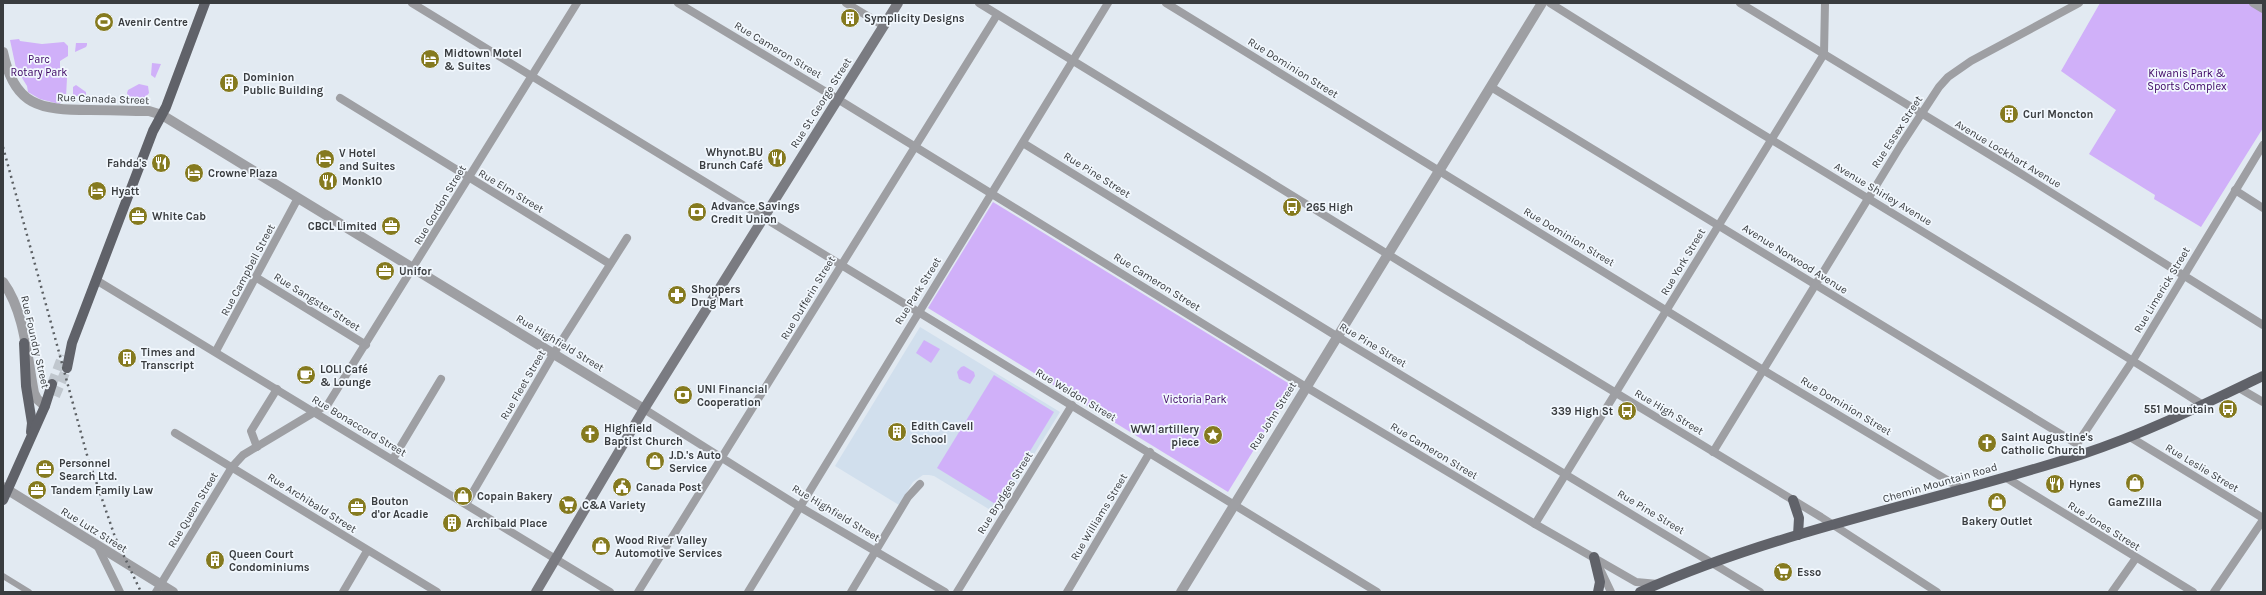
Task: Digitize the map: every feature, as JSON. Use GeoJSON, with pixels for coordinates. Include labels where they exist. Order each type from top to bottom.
{"type":"FeatureCollection","features":[{"type":"Feature","properties":{"kind":"main road"},"geometry":{"type":"LineString","coordinates":[[67,368],[72,343],[153,131],[162,115],[205,3]]}},
{"type":"Feature","properties":{"kind":"main road","name":"Rue St. George Street"},"geometry":{"type":"LineString","coordinates":[[536,592],[644,409],[898,3]]}},
{"type":"Feature","properties":{"kind":"main road"},"geometry":{"type":"LineString","coordinates":[[24,343],[26,386],[32,423],[29,442]]}},
{"type":"Feature","properties":{"kind":"main road"},"geometry":{"type":"LineString","coordinates":[[63,355],[72,343]]}},
{"type":"Feature","properties":{"kind":"main road","name":"Chemin Mountain Road"},"geometry":{"type":"LineString","coordinates":[[1640,592],[1713,563],[1798,535],[2080,455],[2130,437],[2203,405],[2263,376]]}},
{"type":"Feature","properties":{"kind":"main road"},"geometry":{"type":"LineString","coordinates":[[3,500],[6,489],[45,406],[52,384]]}},
{"type":"Feature","properties":{"kind":"main road"},"geometry":{"type":"LineString","coordinates":[[45,406],[55,396]]}},
{"type":"Feature","properties":{"kind":"main road"},"geometry":{"type":"LineString","coordinates":[[1793,500],[1799,518],[1798,535]]}},
{"type":"Feature","properties":{"kind":"main road"},"geometry":{"type":"LineString","coordinates":[[1594,557],[1600,582],[1598,592]]}},
{"type":"Feature","properties":{"kind":"street","name":"Rue Weldon Street"},"geometry":{"type":"LineString","coordinates":[[412,3],[764,216],[1377,592]]}},
{"type":"Feature","properties":{"kind":"street","name":"Rue Gordon Street"},"geometry":{"type":"LineString","coordinates":[[316,413],[328,404],[366,346],[577,3]]}},
{"type":"Feature","properties":{"kind":"street","name":"Rue Cameron Street"},"geometry":{"type":"LineString","coordinates":[[678,3],[1306,387],[1535,524],[1636,582],[1658,584]]}},
{"type":"Feature","properties":{"kind":"street"},"geometry":{"type":"LineString","coordinates":[[846,3],[884,26]]}},
{"type":"Feature","properties":{"kind":"street","name":"Rue High Street"},"geometry":{"type":"LineString","coordinates":[[979,3],[1387,254],[1793,500],[1937,592]]}},
{"type":"Feature","properties":{"kind":"street","name":"Rue Park Street"},"geometry":{"type":"LineString","coordinates":[[748,592],[918,311],[1108,3]]}},
{"type":"Feature","properties":{"kind":"street","name":"Rue Dominion Street"},"geometry":{"type":"LineString","coordinates":[[1166,3],[1667,309],[1763,370],[1962,488]]}},
{"type":"Feature","properties":{"kind":"street","name":"Rue John Street"},"geometry":{"type":"LineString","coordinates":[[1181,592],[1542,3]]}},
{"type":"Feature","properties":{"kind":"street","name":"Avenue Shirley Avenue"},"geometry":{"type":"LineString","coordinates":[[1550,3],[1676,83],[1868,198],[2203,405]]}},
{"type":"Feature","properties":{"kind":"street","name":"Avenue Lockhart Avenue"},"geometry":{"type":"LineString","coordinates":[[1740,3],[2015,170],[2263,326]]}},
{"type":"Feature","properties":{"kind":"street","name":"Rue York Street"},"geometry":{"type":"LineString","coordinates":[[1535,524],[1824,54],[1826,3]]}},
{"type":"Feature","properties":{"kind":"street","name":"Rue Essex Street"},"geometry":{"type":"LineString","coordinates":[[1714,452],[1763,370],[1817,285],[1868,198],[1939,86],[1948,77],[1971,62],[2079,3]]}},
{"type":"Feature","properties":{"kind":"street"},"geometry":{"type":"LineString","coordinates":[[2253,3],[2263,9]]}},
{"type":"Feature","properties":{"kind":"street","name":"Rue Dufferin Street"},"geometry":{"type":"LineString","coordinates":[[638,592],[997,15]]}},
{"type":"Feature","properties":{"kind":"street","name":"Rue Canada Street"},"geometry":{"type":"LineString","coordinates":[[3,52],[10,77],[18,90],[38,105],[64,110],[149,111],[162,115]]}},
{"type":"Feature","properties":{"kind":"street","name":"Avenue Norwood Avenue"},"geometry":{"type":"LineString","coordinates":[[1491,87],[1598,154],[1719,224],[2077,444]]}},
{"type":"Feature","properties":{"kind":"street","name":"Rue Elm Street"},"geometry":{"type":"LineString","coordinates":[[340,98],[610,264]]}},
{"type":"Feature","properties":{"kind":"street","name":"Rue Highfield Street"},"geometry":{"type":"LineString","coordinates":[[162,115],[413,269],[554,353],[800,507],[945,592]]}},
{"type":"Feature","properties":{"kind":"street","name":"Rue Pine Street"},"geometry":{"type":"LineString","coordinates":[[1023,143],[1338,337],[1760,592]]}},
{"type":"Feature","properties":{"kind":"street","name":"Rue Limerick Street"},"geometry":{"type":"LineString","coordinates":[[2077,444],[2132,360],[2263,145]]}},
{"type":"Feature","properties":{"kind":"street"},"geometry":{"type":"LineString","coordinates":[[2235,190],[2263,208]]}},
{"type":"Feature","properties":{"kind":"street","name":"Rue Campbell Street"},"geometry":{"type":"LineString","coordinates":[[216,351],[257,278],[298,198]]}},
{"type":"Feature","properties":{"kind":"street","name":"Rue Fleet Street"},"geometry":{"type":"LineString","coordinates":[[466,504],[554,353],[627,238]]}},
{"type":"Feature","properties":{"kind":"street","name":"Rue Sangster Street"},"geometry":{"type":"LineString","coordinates":[[257,278],[366,346]]}},
{"type":"Feature","properties":{"kind":"street","name":"Rue Bonaccord Street"},"geometry":{"type":"LineString","coordinates":[[96,280],[216,351],[610,592]]}},
{"type":"Feature","properties":{"kind":"street","name":"Rue Foundry Street"},"geometry":{"type":"LineString","coordinates":[[3,282],[12,294],[34,393],[37,399],[45,406]]}},
{"type":"Feature","properties":{"kind":"street"},"geometry":{"type":"LineString","coordinates":[[392,459],[441,379]]}},
{"type":"Feature","properties":{"kind":"street"},"geometry":{"type":"LineString","coordinates":[[2239,388],[2263,402]]}},
{"type":"Feature","properties":{"kind":"street"},"geometry":{"type":"LineString","coordinates":[[257,448],[251,432],[277,389]]}},
{"type":"Feature","properties":{"kind":"street","name":"Rue Brydges Street"},"geometry":{"type":"LineString","coordinates":[[957,592],[1072,405]]}},
{"type":"Feature","properties":{"kind":"street","name":"Rue Queen Street"},"geometry":{"type":"LineString","coordinates":[[158,588],[232,467],[243,455],[316,413]]}},
{"type":"Feature","properties":{"kind":"street","name":"Rue Archibald Street"},"geometry":{"type":"LineString","coordinates":[[175,433],[367,551],[437,592]]}},
{"type":"Feature","properties":{"kind":"street","name":"Rue Leslie Street"},"geometry":{"type":"LineString","coordinates":[[2130,437],[2263,519]]}},
{"type":"Feature","properties":{"kind":"street"},"geometry":{"type":"LineString","coordinates":[[2077,444],[2080,455]]}},
{"type":"Feature","properties":{"kind":"street","name":"Rue Williams Street"},"geometry":{"type":"LineString","coordinates":[[1067,592],[1150,452]]}},
{"type":"Feature","properties":{"kind":"street","name":"Rue Jones Street"},"geometry":{"type":"LineString","coordinates":[[2005,477],[2193,592]]}},
{"type":"Feature","properties":{"kind":"street"},"geometry":{"type":"LineString","coordinates":[[851,592],[908,497],[920,484]]}},
{"type":"Feature","properties":{"kind":"street","name":"Rue Lutz Street"},"geometry":{"type":"LineString","coordinates":[[6,489],[98,547],[158,588],[173,592]]}},
{"type":"Feature","properties":{"kind":"street"},"geometry":{"type":"LineString","coordinates":[[2214,592],[2263,519]]}},
{"type":"Feature","properties":{"kind":"street"},"geometry":{"type":"LineString","coordinates":[[98,547],[120,592]]}},
{"type":"Feature","properties":{"kind":"street"},"geometry":{"type":"LineString","coordinates":[[343,592],[367,551]]}},
{"type":"Feature","properties":{"kind":"street"},"geometry":{"type":"LineString","coordinates":[[1594,557],[1611,592]]}},
{"type":"Feature","properties":{"kind":"street"},"geometry":{"type":"LineString","coordinates":[[2112,592],[2136,558]]}},
{"type":"Feature","properties":{"kind":"street"},"geometry":{"type":"LineString","coordinates":[[3,576],[29,592]]}},
{"type":"Feature","properties":{"kind":"shaded area"},"geometry":{"type":"Polygon","coordinates":[[[920,327],[1060,412],[997,514],[934,476],[929,475],[923,475],[913,482],[899,505],[835,466],[920,327]]]}},
{"type":"Feature","properties":{"kind":"green space","name":"Kiwanis Park & Sports Complex"},"geometry":{"type":"Polygon","coordinates":[[[2100,3],[2248,3],[2263,13],[2263,128],[2201,227],[2154,199],[2155,195],[2089,154],[2116,110],[2061,71],[2100,3]]]}},
{"type":"Feature","properties":{"kind":"green space","name":"Parc Rotary Park"},"geometry":{"type":"Polygon","coordinates":[[[19,39],[20,41],[42,44],[64,42],[68,46],[68,56],[60,61],[60,70],[65,72],[67,78],[66,97],[63,98],[63,101],[59,104],[40,99],[28,92],[27,86],[16,68],[10,40],[19,39]]]}},
{"type":"Feature","properties":{"kind":"green space"},"geometry":{"type":"Polygon","coordinates":[[[76,43],[87,43],[87,45],[86,47],[75,52],[76,43]]]}},
{"type":"Feature","properties":{"kind":"green space"},"geometry":{"type":"Polygon","coordinates":[[[152,63],[161,64],[155,78],[151,75],[152,63]]]}},
{"type":"Feature","properties":{"kind":"green space"},"geometry":{"type":"Polygon","coordinates":[[[139,84],[148,86],[149,93],[140,99],[129,99],[127,93],[128,90],[139,84]]]}},
{"type":"Feature","properties":{"kind":"green space"},"geometry":{"type":"Polygon","coordinates":[[[76,85],[86,92],[86,96],[73,96],[73,87],[76,85]]]}},
{"type":"Feature","properties":{"kind":"green space","name":"Victoria Park"},"geometry":{"type":"Polygon","coordinates":[[[993,202],[1293,386],[1228,492],[928,308],[993,202]]]}},
{"type":"Feature","properties":{"kind":"green space"},"geometry":{"type":"Polygon","coordinates":[[[924,340],[940,349],[931,363],[916,353],[924,340]]]}},
{"type":"Feature","properties":{"kind":"green space"},"geometry":{"type":"Polygon","coordinates":[[[964,366],[974,372],[975,376],[970,384],[959,379],[957,372],[964,366]]]}},
{"type":"Feature","properties":{"kind":"green space"},"geometry":{"type":"Polygon","coordinates":[[[994,375],[1054,412],[997,505],[937,468],[994,375]]]}},
{"type":"Feature","properties":{"kind":"tunnel"},"geometry":{"type":"LineString","coordinates":[[52,384],[63,355]]}},
{"type":"Feature","properties":{"kind":"tunnel"},"geometry":{"type":"LineString","coordinates":[[55,396],[67,368]]}},
{"type":"Feature","properties":{"kind":"railway"},"geometry":{"type":"LineString","coordinates":[[3,147],[87,455],[115,537],[141,592]]}},
{"type":"Feature","properties":{"kind":"place","name":"Symplicity Designs"},"geometry":{"type":"Point","coordinates":[850,18]}},
{"type":"Feature","properties":{"kind":"place","name":"Avenir Centre"},"geometry":{"type":"Point","coordinates":[104,22]}},
{"type":"Feature","properties":{"kind":"place","name":"Midtown Motel & Suites"},"geometry":{"type":"Point","coordinates":[430,59]}},
{"type":"Feature","properties":{"kind":"place","name":"Dominion Public Building"},"geometry":{"type":"Point","coordinates":[229,83]}},
{"type":"Feature","properties":{"kind":"place","name":"Curl Moncton"},"geometry":{"type":"Point","coordinates":[2009,114]}},
{"type":"Feature","properties":{"kind":"place","name":"Whynot.BU Brunch Café"},"geometry":{"type":"Point","coordinates":[777,158]}},
{"type":"Feature","properties":{"kind":"place","name":"V Hotel and Suites"},"geometry":{"type":"Point","coordinates":[325,159]}},
{"type":"Feature","properties":{"kind":"place","name":"Fahda's"},"geometry":{"type":"Point","coordinates":[161,163]}},
{"type":"Feature","properties":{"kind":"place","name":"Crowne Plaza"},"geometry":{"type":"Point","coordinates":[194,173]}},
{"type":"Feature","properties":{"kind":"place","name":"Monk10"},"geometry":{"type":"Point","coordinates":[328,181]}},
{"type":"Feature","properties":{"kind":"place","name":"Hyatt"},"geometry":{"type":"Point","coordinates":[97,191]}},
{"type":"Feature","properties":{"kind":"place","name":"265 High"},"geometry":{"type":"Point","coordinates":[1292,207]}},
{"type":"Feature","properties":{"kind":"place","name":"Advance Savings Credit Union"},"geometry":{"type":"Point","coordinates":[697,212]}},
{"type":"Feature","properties":{"kind":"place","name":"White Cab"},"geometry":{"type":"Point","coordinates":[138,216]}},
{"type":"Feature","properties":{"kind":"place","name":"CBCL Limited"},"geometry":{"type":"Point","coordinates":[391,226]}},
{"type":"Feature","properties":{"kind":"place","name":"Unifor"},"geometry":{"type":"Point","coordinates":[385,271]}},
{"type":"Feature","properties":{"kind":"place","name":"Shoppers Drug Mart"},"geometry":{"type":"Point","coordinates":[677,295]}},
{"type":"Feature","properties":{"kind":"place","name":"Times and Transcript"},"geometry":{"type":"Point","coordinates":[127,358]}},
{"type":"Feature","properties":{"kind":"place","name":"LOLI Café & Lounge"},"geometry":{"type":"Point","coordinates":[306,375]}},
{"type":"Feature","properties":{"kind":"place","name":"UNI Financial Cooperation"},"geometry":{"type":"Point","coordinates":[683,395]}},
{"type":"Feature","properties":{"kind":"place","name":"551 Mountain"},"geometry":{"type":"Point","coordinates":[2228,409]}},
{"type":"Feature","properties":{"kind":"place","name":"339 High St"},"geometry":{"type":"Point","coordinates":[1627,411]}},
{"type":"Feature","properties":{"kind":"place","name":"Edith Cavell School"},"geometry":{"type":"Point","coordinates":[897,432]}},
{"type":"Feature","properties":{"kind":"place","name":"Highfield Baptist Church"},"geometry":{"type":"Point","coordinates":[590,434]}},
{"type":"Feature","properties":{"kind":"place","name":"WW1 artillery piece"},"geometry":{"type":"Point","coordinates":[1213,435]}},
{"type":"Feature","properties":{"kind":"place","name":"Saint Augustine's Catholic Church"},"geometry":{"type":"Point","coordinates":[1987,443]}},
{"type":"Feature","properties":{"kind":"place","name":"J.D.'s Auto Service"},"geometry":{"type":"Point","coordinates":[655,461]}},
{"type":"Feature","properties":{"kind":"place","name":"Personnel Search Ltd."},"geometry":{"type":"Point","coordinates":[45,469]}},
{"type":"Feature","properties":{"kind":"place","name":"GameZilla"},"geometry":{"type":"Point","coordinates":[2135,483]}},
{"type":"Feature","properties":{"kind":"place","name":"Hynes"},"geometry":{"type":"Point","coordinates":[2055,484]}},
{"type":"Feature","properties":{"kind":"place","name":"Canada Post"},"geometry":{"type":"Point","coordinates":[622,487]}},
{"type":"Feature","properties":{"kind":"place","name":"Tandem Family Law"},"geometry":{"type":"Point","coordinates":[37,490]}},
{"type":"Feature","properties":{"kind":"place","name":"Copain Bakery"},"geometry":{"type":"Point","coordinates":[463,496]}},
{"type":"Feature","properties":{"kind":"place","name":"Bakery Outlet"},"geometry":{"type":"Point","coordinates":[1997,502]}},
{"type":"Feature","properties":{"kind":"place","name":"C&A Variety"},"geometry":{"type":"Point","coordinates":[568,505]}},
{"type":"Feature","properties":{"kind":"place","name":"Bouton d'or Acadie"},"geometry":{"type":"Point","coordinates":[357,507]}},
{"type":"Feature","properties":{"kind":"place","name":"Archibald Place"},"geometry":{"type":"Point","coordinates":[452,523]}},
{"type":"Feature","properties":{"kind":"place","name":"Wood River Valley Automotive Services"},"geometry":{"type":"Point","coordinates":[601,546]}},
{"type":"Feature","properties":{"kind":"place","name":"Queen Court Condominiums"},"geometry":{"type":"Point","coordinates":[215,560]}},
{"type":"Feature","properties":{"kind":"place","name":"Esso"},"geometry":{"type":"Point","coordinates":[1783,572]}}]}
